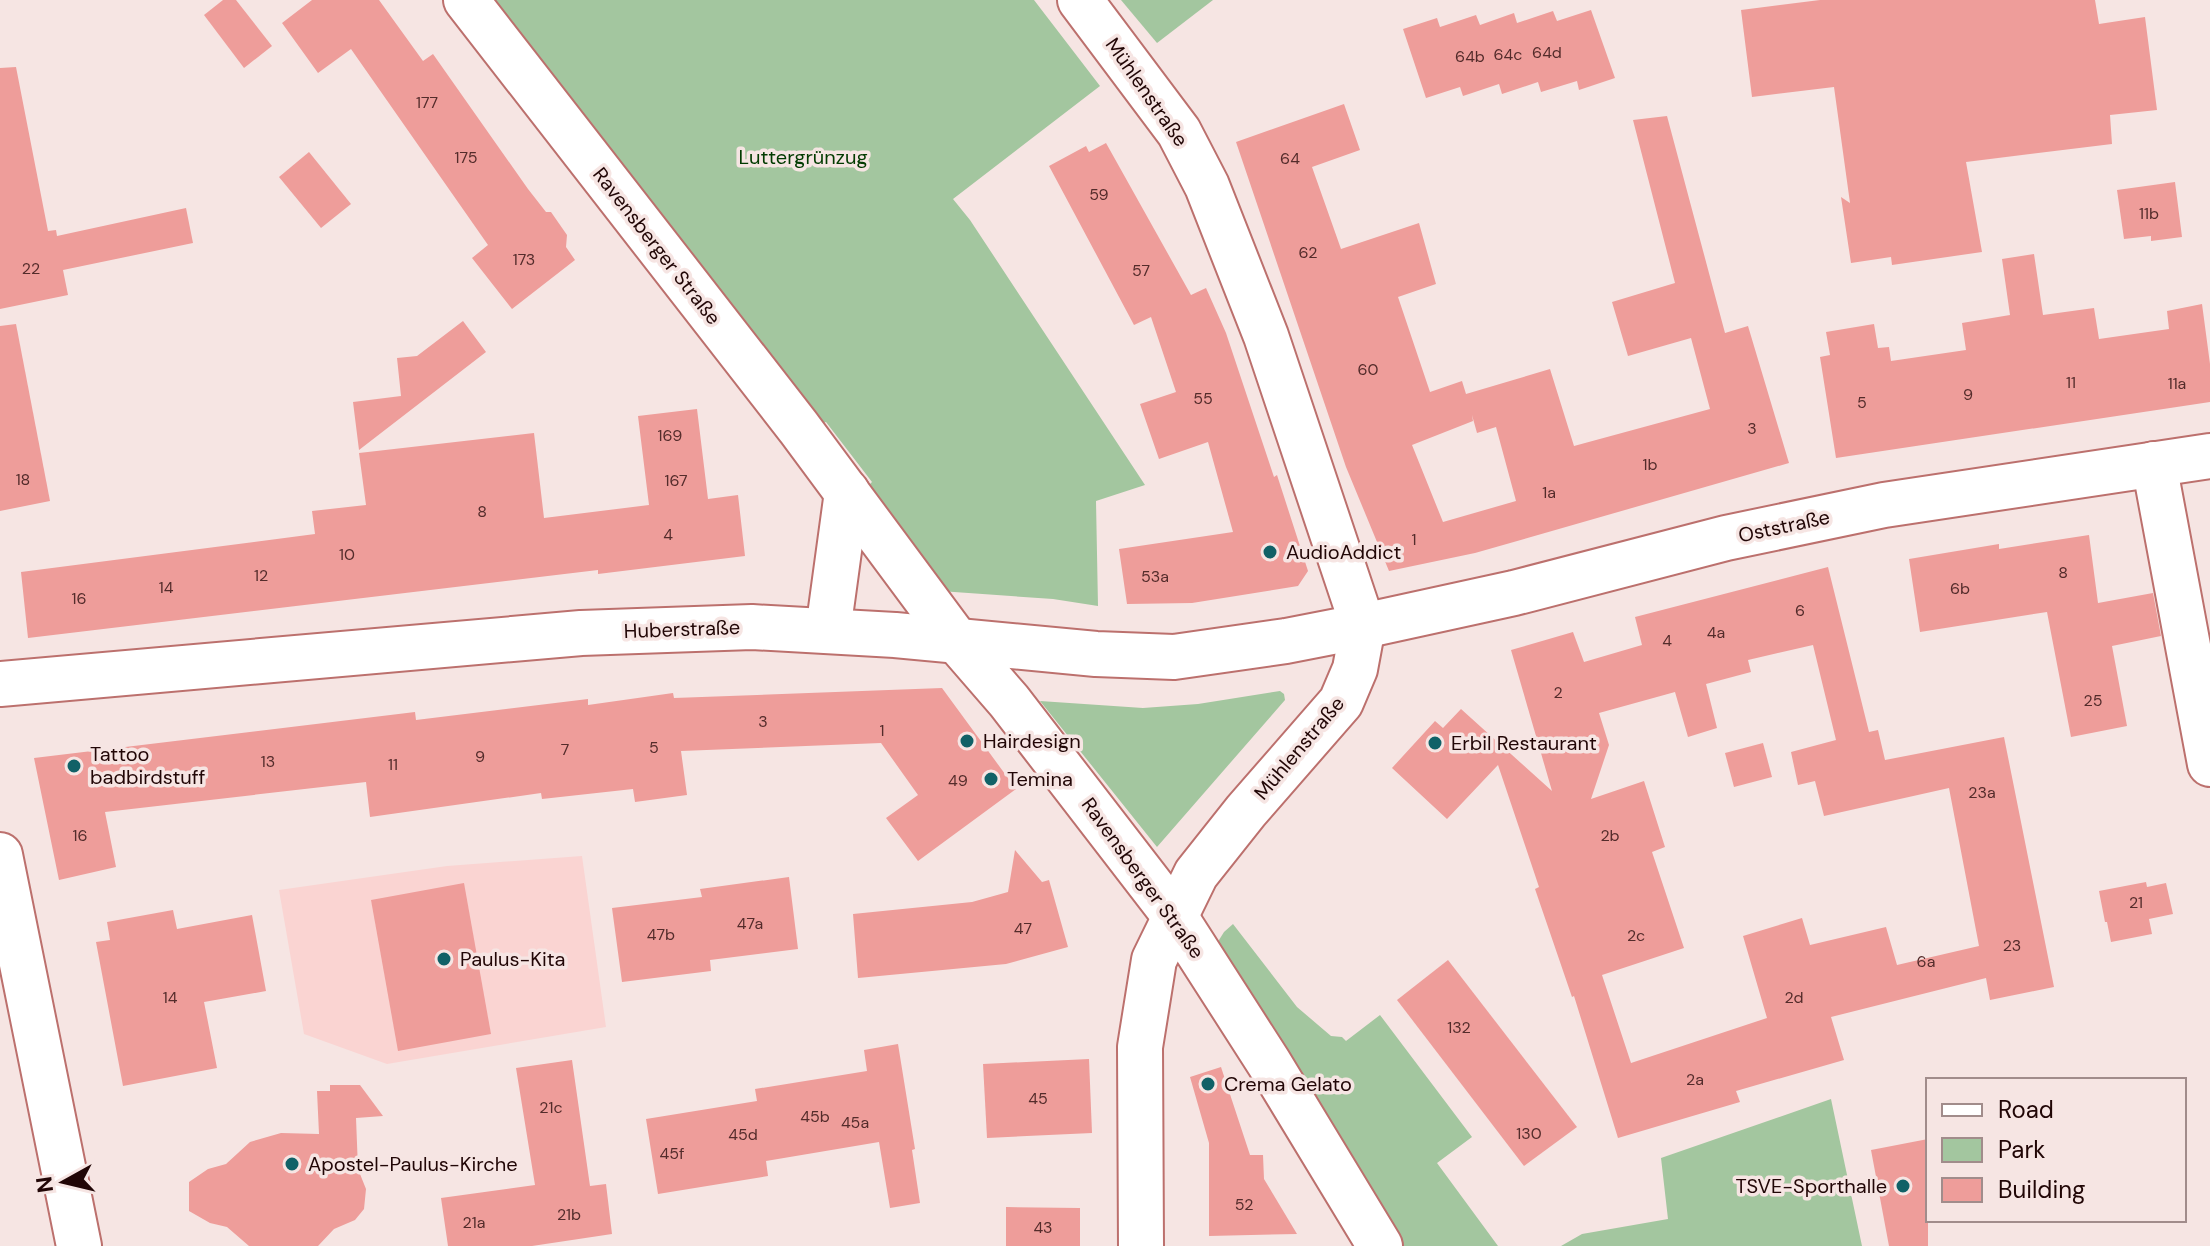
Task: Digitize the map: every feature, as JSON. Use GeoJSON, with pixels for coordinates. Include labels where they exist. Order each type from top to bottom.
{"type":"FeatureCollection","features":[{"type":"Feature","properties":{"kind":"street","name":"Ravensberger Straße"},"geometry":{"type":"LineString","coordinates":[[466,0],[847,492],[957,641],[1009,701],[1174,915],[1257,1043],[1380,1246]]}},
{"type":"Feature","properties":{"kind":"street","name":"Mühlenstraße"},"geometry":{"type":"LineString","coordinates":[[1080,0],[1179,132],[1207,186],[1266,336],[1363,626],[1355,669],[1341,702],[1196,874],[1154,960],[1140,1047],[1141,1246]]}},
{"type":"Feature","properties":{"kind":"street","name":"Oststraße"},"geometry":{"type":"LineString","coordinates":[[1363,626],[1514,593],[1726,538],[1870,508],[2210,456]]}},
{"type":"Feature","properties":{"kind":"street"},"geometry":{"type":"LineString","coordinates":[[2154,464],[2210,764]]}},
{"type":"Feature","properties":{"kind":"street"},"geometry":{"type":"LineString","coordinates":[[828,631],[847,492]]}},
{"type":"Feature","properties":{"kind":"street","name":"Huberstraße"},"geometry":{"type":"LineString","coordinates":[[0,684],[581,633],[752,627],[1096,654],[1174,657],[1363,626]]}},
{"type":"Feature","properties":{"kind":"street"},"geometry":{"type":"LineString","coordinates":[[0,855],[79,1246]]}},
{"type":"Feature","properties":{"kind":"shaded area","name":"Paulus-Kita"},"geometry":{"type":"Polygon","coordinates":[[[582,856],[606,1027],[387,1064],[304,1034],[279,890],[447,866],[582,856]]]}},
{"type":"Feature","properties":{"kind":"green space","name":"Luttergrünzug"},"geometry":{"type":"Polygon","coordinates":[[[484,0],[1034,0],[1100,86],[953,199],[970,220],[1145,485],[1096,501],[1098,606],[1053,599],[940,591],[866,488],[872,482],[826,422],[812,427],[484,0]]]}},
{"type":"Feature","properties":{"kind":"green space"},"geometry":{"type":"Polygon","coordinates":[[[1121,0],[1213,0],[1157,43],[1121,0]]]}},
{"type":"Feature","properties":{"kind":"green space"},"geometry":{"type":"Polygon","coordinates":[[[1280,691],[1285,700],[1157,847],[1040,701],[1143,708],[1198,704],[1280,691]]]}},
{"type":"Feature","properties":{"kind":"green space"},"geometry":{"type":"Polygon","coordinates":[[[1233,924],[1297,1007],[1331,1036],[1342,1037],[1346,1041],[1380,1015],[1472,1137],[1437,1163],[1498,1246],[1393,1246],[1209,956],[1233,924]]]}},
{"type":"Feature","properties":{"kind":"green space"},"geometry":{"type":"Polygon","coordinates":[[[1831,1099],[1862,1246],[1561,1246],[1582,1234],[1668,1219],[1661,1158],[1831,1099]]]}},
{"type":"Feature","properties":{"kind":"building"},"geometry":{"type":"Polygon","coordinates":[[[223,0],[236,0],[272,46],[244,68],[204,15],[223,0]]]}},
{"type":"Feature","properties":{"kind":"building"},"geometry":{"type":"Polygon","coordinates":[[[312,0],[379,0],[423,61],[433,54],[528,189],[546,212],[551,212],[567,235],[566,247],[575,260],[512,309],[472,258],[488,245],[351,49],[318,73],[282,23],[312,0]]]}},
{"type":"Feature","properties":{"kind":"building"},"geometry":{"type":"Polygon","coordinates":[[[1820,0],[2095,0],[2099,24],[2145,17],[2157,110],[2110,115],[2112,144],[1966,162],[1982,252],[1892,265],[1891,257],[1851,263],[1841,197],[1850,203],[1834,87],[1752,97],[1741,10],[1820,0]]]}},
{"type":"Feature","properties":{"kind":"building"},"geometry":{"type":"Polygon","coordinates":[[[1591,10],[1615,78],[1579,90],[1577,81],[1541,92],[1538,82],[1502,94],[1499,84],[1463,96],[1460,87],[1426,98],[1403,29],[1437,18],[1440,27],[1476,15],[1480,25],[1514,13],[1517,23],[1553,11],[1557,21],[1591,10]]]}},
{"type":"Feature","properties":{"kind":"building"},"geometry":{"type":"Polygon","coordinates":[[[16,67],[48,231],[56,230],[57,236],[186,208],[193,243],[63,270],[68,295],[0,309],[0,68],[16,67]]]}},
{"type":"Feature","properties":{"kind":"building"},"geometry":{"type":"Polygon","coordinates":[[[1344,104],[1360,150],[1312,167],[1341,249],[1419,223],[1436,284],[1398,297],[1430,392],[1462,381],[1466,394],[1550,369],[1574,446],[1710,409],[1691,338],[1628,356],[1612,302],[1675,283],[1633,120],[1667,116],[1725,333],[1748,326],[1789,463],[1475,553],[1389,571],[1346,467],[1236,142],[1344,104]],[[1472,415],[1473,421],[1412,445],[1443,522],[1516,501],[1496,427],[1477,433],[1472,415]]]}},
{"type":"Feature","properties":{"kind":"building"},"geometry":{"type":"Polygon","coordinates":[[[1106,143],[1191,295],[1206,288],[1226,333],[1308,571],[1298,586],[1192,603],[1127,604],[1119,549],[1233,532],[1208,442],[1159,459],[1140,404],[1176,392],[1151,317],[1134,325],[1049,166],[1086,146],[1089,152],[1106,143]]]}},
{"type":"Feature","properties":{"kind":"building"},"geometry":{"type":"Polygon","coordinates":[[[309,152],[351,204],[321,228],[279,177],[309,152]]]}},
{"type":"Feature","properties":{"kind":"building"},"geometry":{"type":"Polygon","coordinates":[[[2175,182],[2182,237],[2151,241],[2151,236],[2124,239],[2117,190],[2175,182]]]}},
{"type":"Feature","properties":{"kind":"building"},"geometry":{"type":"Polygon","coordinates":[[[2034,254],[2043,315],[2094,308],[2099,339],[2169,329],[2167,311],[2202,304],[2210,364],[2210,402],[1836,458],[1820,357],[1830,355],[1826,332],[1874,324],[1878,348],[1889,347],[1891,361],[1966,350],[1962,323],[2010,315],[2002,259],[2034,254]]]}},
{"type":"Feature","properties":{"kind":"building"},"geometry":{"type":"Polygon","coordinates":[[[463,321],[486,352],[359,450],[353,402],[401,396],[397,358],[417,356],[463,321]]]}},
{"type":"Feature","properties":{"kind":"building"},"geometry":{"type":"Polygon","coordinates":[[[16,324],[50,501],[0,511],[0,326],[16,324]]]}},
{"type":"Feature","properties":{"kind":"building"},"geometry":{"type":"Polygon","coordinates":[[[697,409],[708,499],[738,495],[745,556],[598,574],[598,570],[28,638],[21,572],[315,534],[312,511],[366,505],[359,453],[534,433],[544,518],[649,505],[638,416],[697,409]]]}},
{"type":"Feature","properties":{"kind":"building"},"geometry":{"type":"Polygon","coordinates":[[[2089,535],[2098,603],[2153,593],[2161,636],[2112,646],[2127,726],[2071,737],[2047,612],[1920,632],[1909,559],[1999,544],[1999,549],[2089,535]]]}},
{"type":"Feature","properties":{"kind":"building"},"geometry":{"type":"Polygon","coordinates":[[[1828,567],[1869,732],[1878,730],[1885,760],[2004,737],[2054,987],[1990,1000],[1986,978],[1831,1017],[1844,1060],[1736,1091],[1740,1102],[1618,1138],[1574,996],[1535,889],[1539,887],[1498,765],[1447,819],[1392,768],[1435,721],[1443,728],[1461,709],[1552,791],[1511,650],[1573,632],[1584,662],[1642,645],[1635,617],[1828,567]],[[1813,645],[1748,660],[1751,672],[1706,684],[1717,728],[1688,737],[1675,692],[1599,713],[1609,745],[1591,799],[1644,781],[1665,847],[1652,852],[1684,948],[1602,975],[1631,1063],[1767,1018],[1743,936],[1802,918],[1810,945],[1886,927],[1897,965],[1979,946],[1949,788],[1824,816],[1815,781],[1798,785],[1791,752],[1836,740],[1813,645]]]}},
{"type":"Feature","properties":{"kind":"building"},"geometry":{"type":"Polygon","coordinates":[[[942,688],[1016,789],[918,861],[886,818],[918,795],[881,743],[681,751],[687,795],[635,802],[633,789],[542,799],[541,793],[370,817],[366,782],[105,812],[116,867],[59,880],[34,758],[415,712],[416,720],[588,699],[588,705],[673,693],[674,698],[942,688]]]}},
{"type":"Feature","properties":{"kind":"building"},"geometry":{"type":"Polygon","coordinates":[[[1763,743],[1772,777],[1734,787],[1725,753],[1763,743]]]}},
{"type":"Feature","properties":{"kind":"building"},"geometry":{"type":"Polygon","coordinates":[[[1015,850],[1042,882],[1049,880],[1068,947],[1006,964],[858,978],[853,914],[972,902],[1008,892],[1015,850]]]}},
{"type":"Feature","properties":{"kind":"building"},"geometry":{"type":"Polygon","coordinates":[[[789,877],[798,949],[710,960],[711,971],[622,982],[612,908],[702,897],[700,889],[789,877]]]}},
{"type":"Feature","properties":{"kind":"building"},"geometry":{"type":"Polygon","coordinates":[[[2146,882],[2147,887],[2166,883],[2173,914],[2149,919],[2152,934],[2111,942],[2099,891],[2146,882]]]}},
{"type":"Feature","properties":{"kind":"building"},"geometry":{"type":"Polygon","coordinates":[[[464,883],[491,1034],[398,1051],[371,900],[464,883]]]}},
{"type":"Feature","properties":{"kind":"building"},"geometry":{"type":"Polygon","coordinates":[[[173,910],[177,929],[252,915],[266,991],[204,1002],[217,1068],[123,1086],[96,942],[110,940],[107,922],[173,910]]]}},
{"type":"Feature","properties":{"kind":"building"},"geometry":{"type":"Polygon","coordinates":[[[1448,960],[1577,1127],[1524,1166],[1397,1000],[1448,960]]]}},
{"type":"Feature","properties":{"kind":"building"},"geometry":{"type":"Polygon","coordinates":[[[898,1044],[915,1149],[912,1150],[920,1203],[890,1208],[879,1142],[766,1161],[768,1176],[658,1194],[646,1119],[757,1101],[755,1089],[867,1071],[864,1050],[898,1044]]]}},
{"type":"Feature","properties":{"kind":"building"},"geometry":{"type":"Polygon","coordinates":[[[1089,1059],[1092,1133],[987,1138],[983,1064],[1089,1059]]]}},
{"type":"Feature","properties":{"kind":"building"},"geometry":{"type":"Polygon","coordinates":[[[572,1060],[590,1186],[606,1184],[612,1234],[532,1246],[448,1246],[441,1198],[535,1185],[516,1068],[572,1060]]]}},
{"type":"Feature","properties":{"kind":"building"},"geometry":{"type":"Polygon","coordinates":[[[1221,1067],[1250,1155],[1263,1155],[1264,1179],[1297,1234],[1209,1236],[1209,1143],[1190,1077],[1221,1067]]]}},
{"type":"Feature","properties":{"kind":"building","name":"Apostel-Paulus-Kirche"},"geometry":{"type":"Polygon","coordinates":[[[330,1085],[360,1085],[383,1116],[356,1118],[358,1169],[366,1189],[364,1209],[355,1220],[334,1229],[318,1246],[249,1246],[227,1227],[210,1223],[189,1211],[189,1182],[208,1169],[226,1164],[250,1142],[281,1133],[319,1134],[317,1091],[330,1091],[330,1085]]]}},
{"type":"Feature","properties":{"kind":"building"},"geometry":{"type":"Polygon","coordinates":[[[1926,1139],[1928,1246],[1889,1246],[1871,1150],[1926,1139]]]}},
{"type":"Feature","properties":{"kind":"building"},"geometry":{"type":"Polygon","coordinates":[[[1006,1207],[1080,1208],[1080,1246],[1006,1246],[1006,1207]]]}},
{"type":"Feature","properties":{"kind":"place","name":"AudioAddict"},"geometry":{"type":"Point","coordinates":[1270,552]}},
{"type":"Feature","properties":{"kind":"place","name":"Hairdesign"},"geometry":{"type":"Point","coordinates":[967,741]}},
{"type":"Feature","properties":{"kind":"place","name":"Erbil Restaurant"},"geometry":{"type":"Point","coordinates":[1435,743]}},
{"type":"Feature","properties":{"kind":"place","name":"Tattoo badbirdstuff"},"geometry":{"type":"Point","coordinates":[74,766]}},
{"type":"Feature","properties":{"kind":"place","name":"Temina"},"geometry":{"type":"Point","coordinates":[991,779]}},
{"type":"Feature","properties":{"kind":"place","name":"Paulus-Kita"},"geometry":{"type":"Point","coordinates":[444,959]}},
{"type":"Feature","properties":{"kind":"place","name":"Crema Gelato"},"geometry":{"type":"Point","coordinates":[1208,1084]}},
{"type":"Feature","properties":{"kind":"place","name":"Apostel-Paulus-Kirche"},"geometry":{"type":"Point","coordinates":[292,1164]}},
{"type":"Feature","properties":{"kind":"place","name":"TSVE-Sporthalle"},"geometry":{"type":"Point","coordinates":[1903,1186]}}]}
